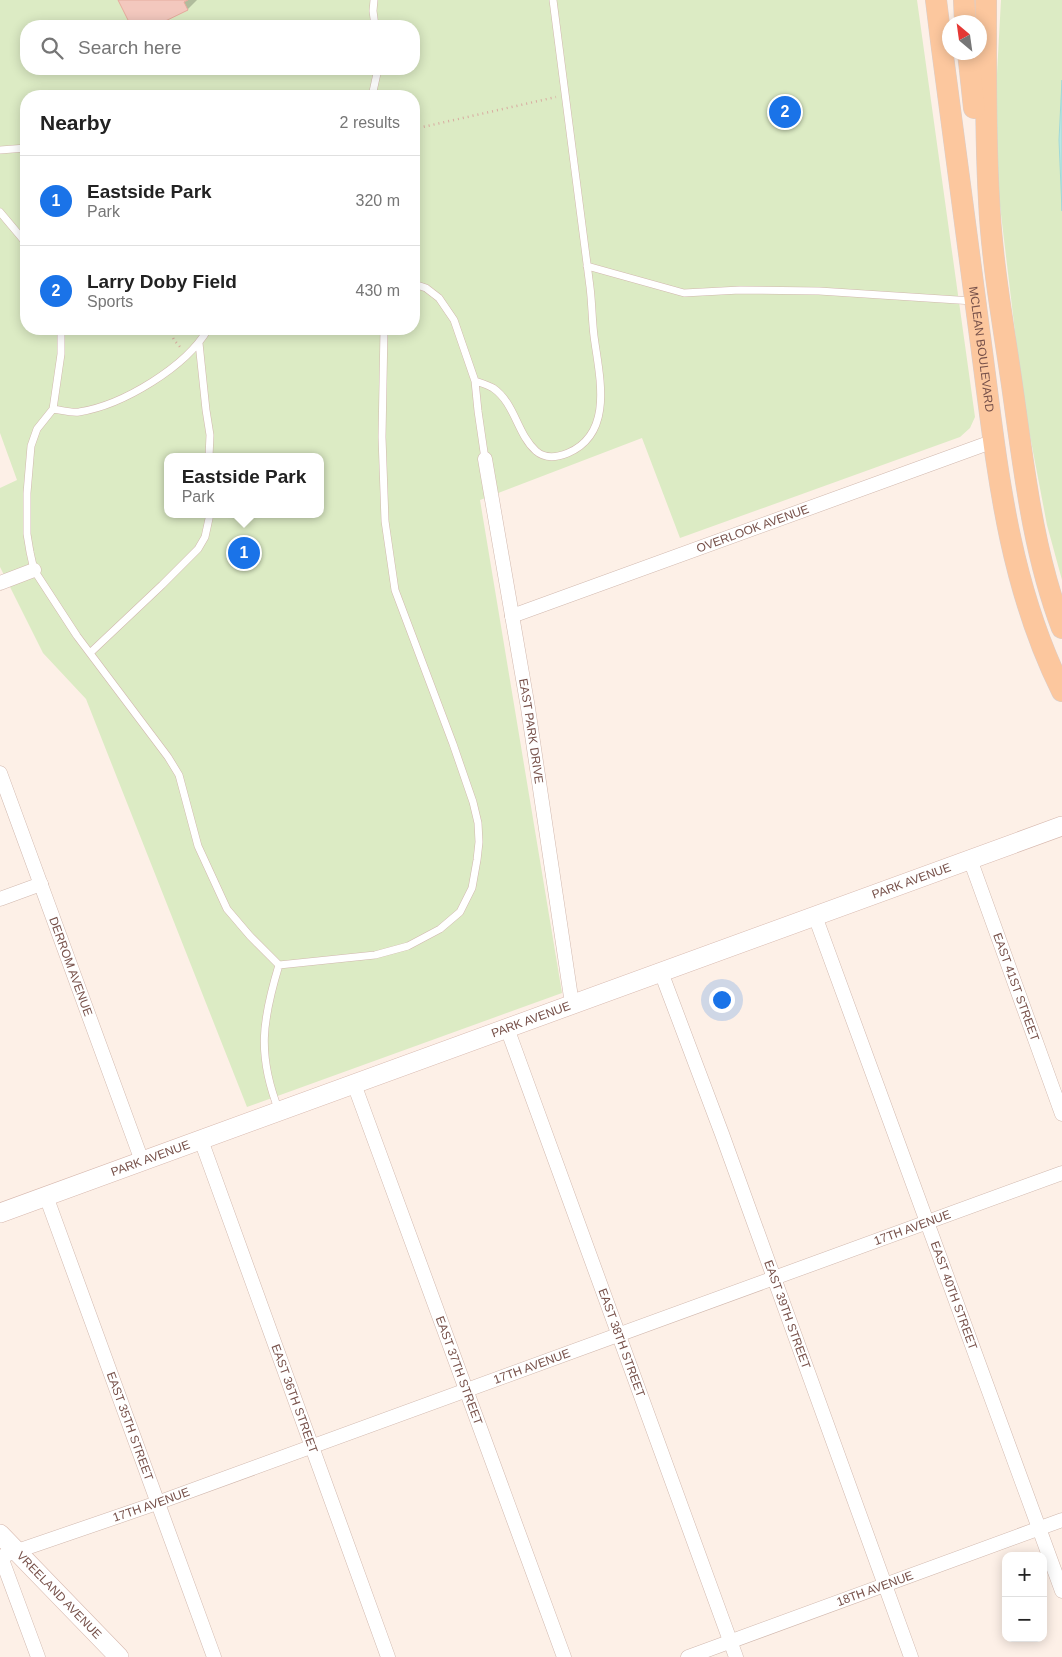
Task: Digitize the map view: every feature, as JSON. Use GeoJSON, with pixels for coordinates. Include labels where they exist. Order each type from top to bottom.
{"type":"FeatureCollection","features":[{"type":"Feature","properties":{"kind":"main road"},"geometry":{"type":"LineString","coordinates":[[964,0],[965,15]]}},
{"type":"Feature","properties":{"kind":"main road","name":"MCLEAN BOULEVARD"},"geometry":{"type":"LineString","coordinates":[[986,0],[989,202],[997,271],[1033,526],[1045,575],[1062,628]]}},
{"type":"Feature","properties":{"kind":"main road","name":"MCLEAN BOULEVARD"},"geometry":{"type":"LineString","coordinates":[[935,4],[994,441],[1009,534],[1038,639],[1062,691]]}},
{"type":"Feature","properties":{"kind":"main road"},"geometry":{"type":"LineString","coordinates":[[969,60],[976,122],[989,202]]}},
{"type":"Feature","properties":{"kind":"street","name":"OVERLOOK AVENUE"},"geometry":{"type":"LineString","coordinates":[[512,616],[994,441]]}},
{"type":"Feature","properties":{"kind":"street","name":"EAST PARK DRIVE"},"geometry":{"type":"LineString","coordinates":[[485,459],[528,708],[572,1004]]}},
{"type":"Feature","properties":{"kind":"street"},"geometry":{"type":"LineString","coordinates":[[0,583],[34,570]]}},
{"type":"Feature","properties":{"kind":"street","name":"DERROM AVENUE"},"geometry":{"type":"LineString","coordinates":[[0,773],[142,1161]]}},
{"type":"Feature","properties":{"kind":"street","name":"PARK AVENUE"},"geometry":{"type":"LineString","coordinates":[[0,1213],[1062,826]]}},
{"type":"Feature","properties":{"kind":"street","name":"EAST 41ST STREET"},"geometry":{"type":"LineString","coordinates":[[970,859],[1062,1114]]}},
{"type":"Feature","properties":{"kind":"street"},"geometry":{"type":"LineString","coordinates":[[0,899],[41,884]]}},
{"type":"Feature","properties":{"kind":"street","name":"EAST 40TH STREET"},"geometry":{"type":"LineString","coordinates":[[816,916],[1062,1591]]}},
{"type":"Feature","properties":{"kind":"street","name":"EAST 39TH STREET"},"geometry":{"type":"LineString","coordinates":[[661,972],[722,1134],[911,1657]]}},
{"type":"Feature","properties":{"kind":"street","name":"EAST 38TH STREET"},"geometry":{"type":"LineString","coordinates":[[507,1028],[736,1657]]}},
{"type":"Feature","properties":{"kind":"street","name":"EAST 37TH STREET"},"geometry":{"type":"LineString","coordinates":[[354,1084],[564,1657]]}},
{"type":"Feature","properties":{"kind":"street","name":"EAST 36TH STREET"},"geometry":{"type":"LineString","coordinates":[[201,1140],[388,1657]]}},
{"type":"Feature","properties":{"kind":"street","name":"17TH AVENUE"},"geometry":{"type":"LineString","coordinates":[[6,1555],[157,1503],[1062,1173]]}},
{"type":"Feature","properties":{"kind":"street","name":"EAST 35TH STREET"},"geometry":{"type":"LineString","coordinates":[[46,1196],[214,1657]]}},
{"type":"Feature","properties":{"kind":"street","name":"18TH AVENUE"},"geometry":{"type":"LineString","coordinates":[[688,1657],[1062,1520]]}},
{"type":"Feature","properties":{"kind":"street","name":"VREELAND AVENUE"},"geometry":{"type":"LineString","coordinates":[[0,1534],[6,1555],[119,1657]]}},
{"type":"Feature","properties":{"kind":"street"},"geometry":{"type":"LineString","coordinates":[[6,1555],[38,1657]]}},
{"type":"Feature","properties":{"kind":"lane"},"geometry":{"type":"LineString","coordinates":[[374,0],[374,20]]}},
{"type":"Feature","properties":{"kind":"lane"},"geometry":{"type":"LineString","coordinates":[[475,381],[492,387],[505,399],[525,437],[534,450],[540,454],[553,457],[571,452],[584,443],[596,428],[602,393],[553,0]]}},
{"type":"Feature","properties":{"kind":"lane"},"geometry":{"type":"LineString","coordinates":[[373,90],[377,75]]}},
{"type":"Feature","properties":{"kind":"lane"},"geometry":{"type":"LineString","coordinates":[[0,150],[20,148]]}},
{"type":"Feature","properties":{"kind":"lane"},"geometry":{"type":"LineString","coordinates":[[0,212],[20,236]]}},
{"type":"Feature","properties":{"kind":"lane"},"geometry":{"type":"LineString","coordinates":[[587,266],[684,294],[740,290],[819,291],[975,301]]}},
{"type":"Feature","properties":{"kind":"lane"},"geometry":{"type":"LineString","coordinates":[[420,286],[426,288],[439,298],[454,320],[475,381],[485,459]]}},
{"type":"Feature","properties":{"kind":"lane"},"geometry":{"type":"LineString","coordinates":[[62,335],[53,409],[37,429],[31,446],[27,493],[27,534],[34,570],[90,653],[168,757],[179,775],[198,846],[227,909],[250,936],[280,965]]}},
{"type":"Feature","properties":{"kind":"lane"},"geometry":{"type":"LineString","coordinates":[[53,409],[78,412],[105,405],[135,392],[149,384],[185,356],[200,343],[205,335]]}},
{"type":"Feature","properties":{"kind":"lane"},"geometry":{"type":"LineString","coordinates":[[280,965],[375,955],[408,946],[440,929],[460,912],[472,888],[480,842],[478,823],[466,779],[394,590],[385,521],[382,438],[384,335]]}},
{"type":"Feature","properties":{"kind":"lane"},"geometry":{"type":"LineString","coordinates":[[200,343],[210,434],[209,453]]}},
{"type":"Feature","properties":{"kind":"lane"},"geometry":{"type":"LineString","coordinates":[[90,653],[198,549],[205,537],[209,518]]}},
{"type":"Feature","properties":{"kind":"lane"},"geometry":{"type":"LineString","coordinates":[[279,1111],[270,1084],[264,1040],[265,1017],[280,965]]}},
{"type":"Feature","properties":{"kind":"path"},"geometry":{"type":"LineString","coordinates":[[420,128],[554,97]]}},
{"type":"Feature","properties":{"kind":"path"},"geometry":{"type":"LineString","coordinates":[[172,335],[185,356]]}},
{"type":"Feature","properties":{"kind":"green space"},"geometry":{"type":"Polygon","coordinates":[[[0,0],[917,0],[975,417],[970,428],[960,437],[680,538],[642,438],[480,500],[562,993],[247,1107],[86,699],[43,653],[0,567],[0,488],[17,480],[0,433],[0,0]]]}},
{"type":"Feature","properties":{"kind":"green space"},"geometry":{"type":"Polygon","coordinates":[[[1001,0],[1062,0],[1062,80],[1059,140],[1062,211],[1062,580],[1047,525],[1023,399],[993,147],[1001,0]]]}},
{"type":"Feature","properties":{"kind":"water"},"geometry":{"type":"Polygon","coordinates":[[[1062,80],[1062,211],[1059,140],[1062,80]]]}},
{"type":"Feature","properties":{"kind":"building"},"geometry":{"type":"Polygon","coordinates":[[[118,0],[188,0],[184,2],[188,10],[167,20],[128,20],[118,0]]]}},
{"type":"Feature","properties":{"kind":"place","name":"Larry Doby Field"},"geometry":{"type":"Point","coordinates":[785,112]}},
{"type":"Feature","properties":{"kind":"place","name":"Eastside Park"},"geometry":{"type":"Point","coordinates":[244,553]}}]}
